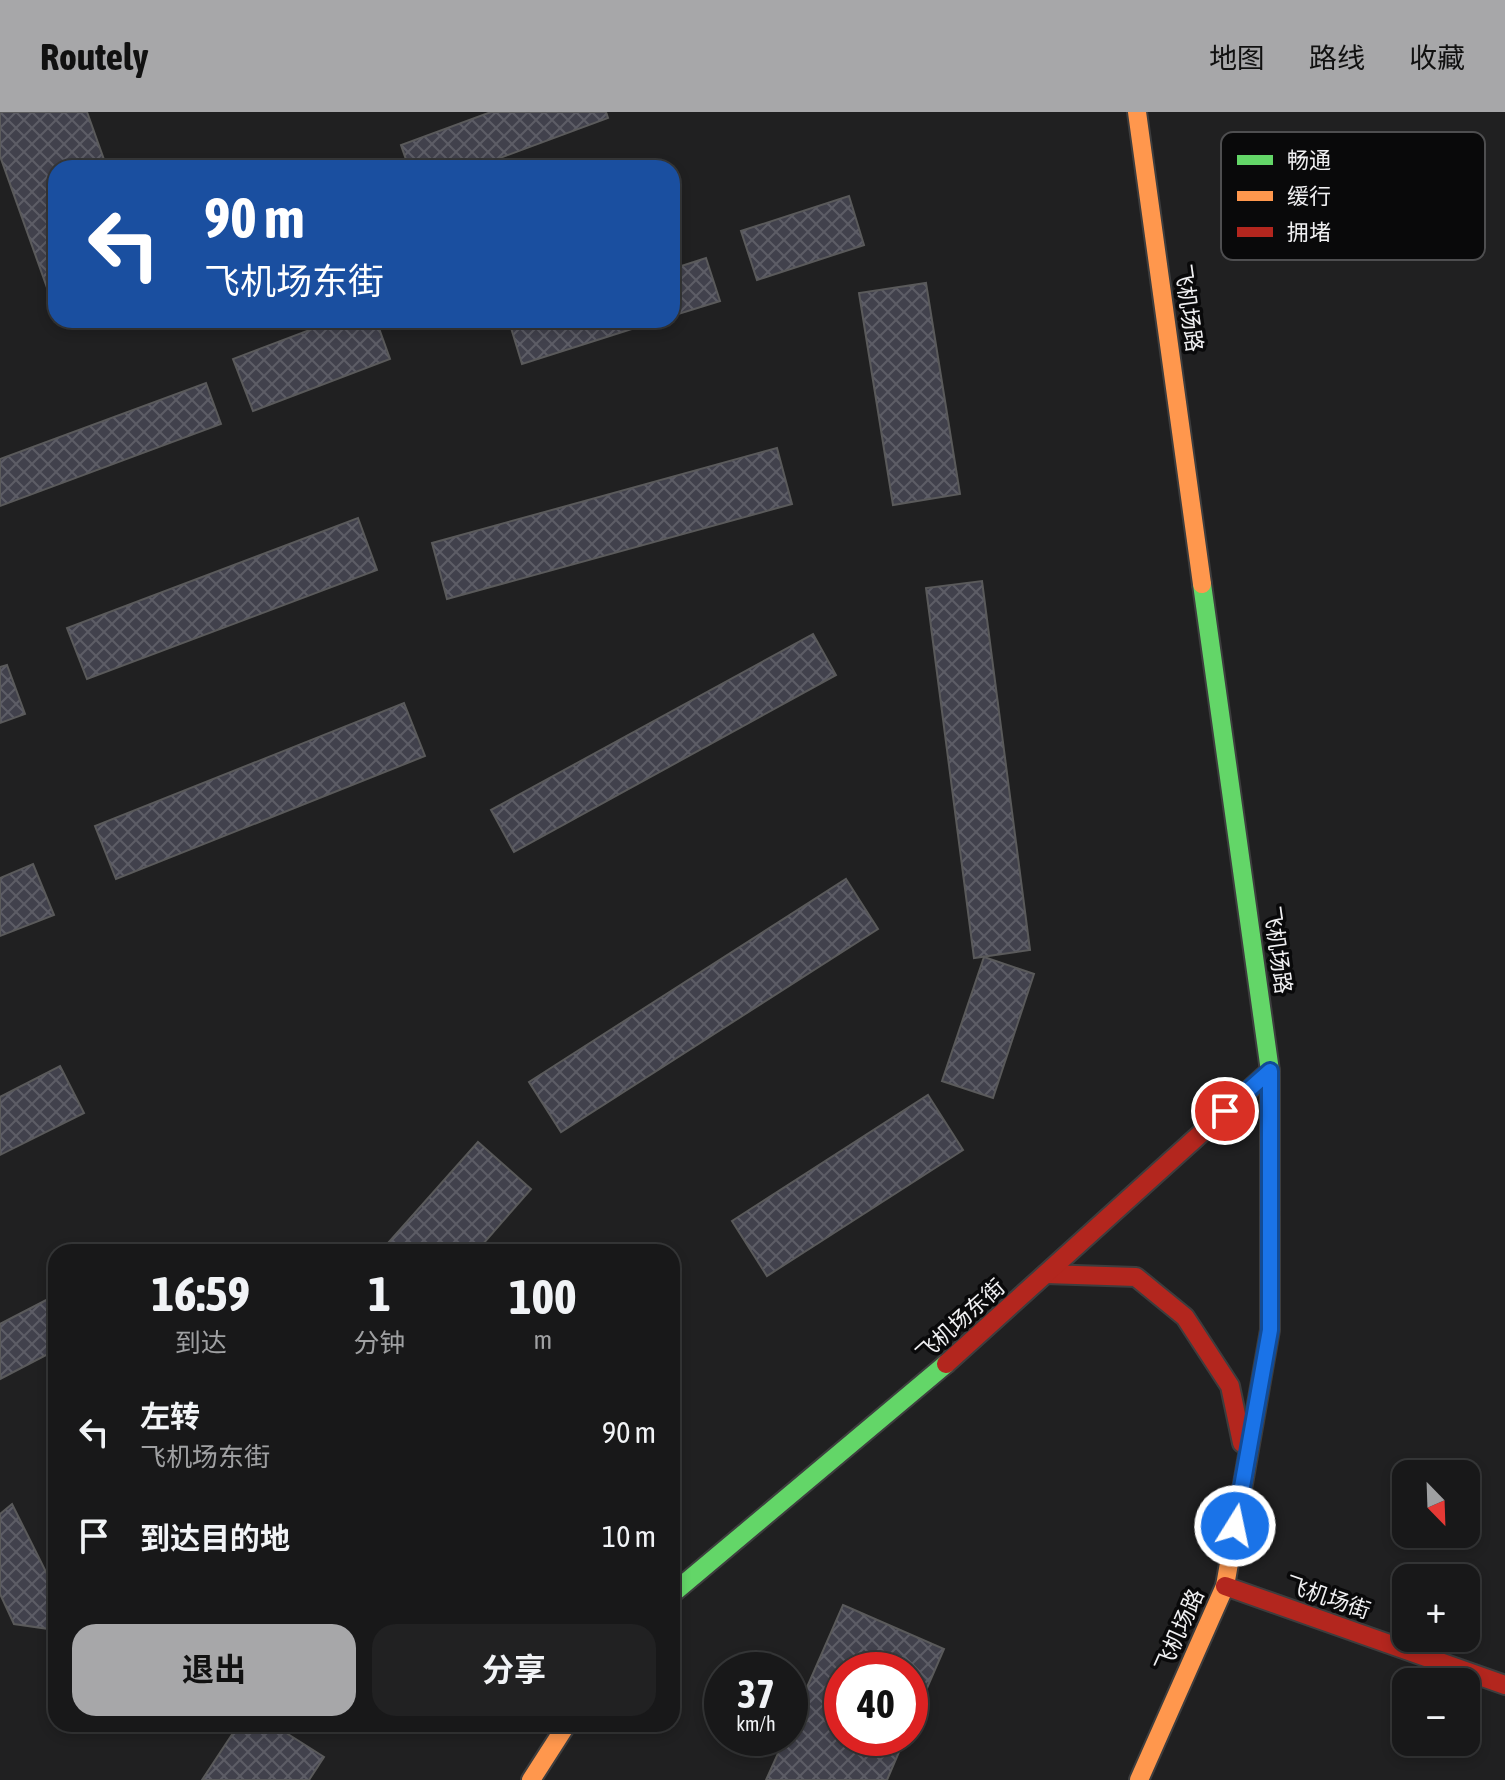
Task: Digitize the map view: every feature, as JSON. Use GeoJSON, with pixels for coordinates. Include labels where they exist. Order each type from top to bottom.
{"type":"FeatureCollection","features":[{"type":"Feature","properties":{"kind":"street","name":"飞机场路"},"geometry":{"type":"LineString","coordinates":[[1137,112],[1270,1071],[1270,1330],[1225,1586],[1139,1780]]}},
{"type":"Feature","properties":{"kind":"street","name":"飞机场东街"},"geometry":{"type":"LineString","coordinates":[[680,1587],[916,1392],[1270,1071]]}},
{"type":"Feature","properties":{"kind":"street"},"geometry":{"type":"LineString","coordinates":[[1046,1274],[1136,1277],[1185,1317],[1230,1386],[1246,1465]]}},
{"type":"Feature","properties":{"kind":"street","name":"飞机场街"},"geometry":{"type":"LineString","coordinates":[[1225,1586],[1505,1685]]}},
{"type":"Feature","properties":{"kind":"street"},"geometry":{"type":"LineString","coordinates":[[531,1780],[562,1732]]}},
{"type":"Feature","properties":{"kind":"building"},"geometry":{"type":"Polygon","coordinates":[[[0,112],[87,112],[104,160],[48,160],[48,290],[0,156],[0,112]]]}},
{"type":"Feature","properties":{"kind":"building"},"geometry":{"type":"Polygon","coordinates":[[[491,112],[606,112],[608,118],[495,160],[406,160],[401,145],[491,112]]]}},
{"type":"Feature","properties":{"kind":"building"},"geometry":{"type":"Polygon","coordinates":[[[849,196],[864,245],[757,280],[741,231],[849,196]]]}},
{"type":"Feature","properties":{"kind":"building"},"geometry":{"type":"Polygon","coordinates":[[[706,258],[720,301],[680,314],[680,266],[706,258]]]}},
{"type":"Feature","properties":{"kind":"building"},"geometry":{"type":"Polygon","coordinates":[[[926,283],[960,494],[893,505],[859,293],[926,283]]]}},
{"type":"Feature","properties":{"kind":"building"},"geometry":{"type":"Polygon","coordinates":[[[315,328],[379,328],[390,359],[253,411],[233,359],[315,328]]]}},
{"type":"Feature","properties":{"kind":"building"},"geometry":{"type":"Polygon","coordinates":[[[511,328],[635,328],[522,364],[511,328]]]}},
{"type":"Feature","properties":{"kind":"building"},"geometry":{"type":"Polygon","coordinates":[[[206,383],[221,424],[0,506],[0,459],[206,383]]]}},
{"type":"Feature","properties":{"kind":"building"},"geometry":{"type":"Polygon","coordinates":[[[777,448],[792,504],[447,599],[432,543],[777,448]]]}},
{"type":"Feature","properties":{"kind":"building"},"geometry":{"type":"Polygon","coordinates":[[[358,518],[377,570],[87,679],[67,628],[358,518]]]}},
{"type":"Feature","properties":{"kind":"building"},"geometry":{"type":"Polygon","coordinates":[[[982,581],[1030,950],[974,958],[926,588],[982,581]]]}},
{"type":"Feature","properties":{"kind":"building"},"geometry":{"type":"Polygon","coordinates":[[[813,634],[836,675],[514,852],[491,810],[813,634]]]}},
{"type":"Feature","properties":{"kind":"building"},"geometry":{"type":"Polygon","coordinates":[[[7,665],[25,714],[0,723],[0,667],[7,665]]]}},
{"type":"Feature","properties":{"kind":"building"},"geometry":{"type":"Polygon","coordinates":[[[404,703],[425,756],[116,879],[95,826],[404,703]]]}},
{"type":"Feature","properties":{"kind":"building"},"geometry":{"type":"Polygon","coordinates":[[[33,864],[54,915],[0,936],[0,878],[33,864]]]}},
{"type":"Feature","properties":{"kind":"building"},"geometry":{"type":"Polygon","coordinates":[[[846,879],[878,929],[561,1132],[529,1082],[846,879]]]}},
{"type":"Feature","properties":{"kind":"building"},"geometry":{"type":"Polygon","coordinates":[[[984,957],[1034,974],[993,1098],[942,1081],[984,957]]]}},
{"type":"Feature","properties":{"kind":"building"},"geometry":{"type":"Polygon","coordinates":[[[60,1066],[84,1113],[0,1155],[0,1097],[60,1066]]]}},
{"type":"Feature","properties":{"kind":"building"},"geometry":{"type":"Polygon","coordinates":[[[928,1095],[963,1150],[767,1276],[732,1221],[928,1095]]]}},
{"type":"Feature","properties":{"kind":"building"},"geometry":{"type":"Polygon","coordinates":[[[478,1142],[531,1189],[483,1244],[387,1244],[478,1142]]]}},
{"type":"Feature","properties":{"kind":"building"},"geometry":{"type":"Polygon","coordinates":[[[48,1299],[48,1354],[0,1379],[0,1324],[48,1299]]]}},
{"type":"Feature","properties":{"kind":"building"},"geometry":{"type":"Polygon","coordinates":[[[12,1504],[48,1574],[48,1629],[14,1624],[0,1594],[0,1514],[12,1504]]]}},
{"type":"Feature","properties":{"kind":"building"},"geometry":{"type":"Polygon","coordinates":[[[843,1605],[944,1649],[928,1686],[928,1652],[824,1652],[824,1756],[897,1756],[887,1780],[766,1780],[777,1756],[808,1756],[808,1685],[843,1605]]]}},
{"type":"Feature","properties":{"kind":"building"},"geometry":{"type":"Polygon","coordinates":[[[234,1732],[285,1732],[324,1757],[309,1780],[202,1780],[234,1732]]]}},
{"type":"Feature","properties":{"kind":"traffic: fast"},"geometry":{"type":"LineString","coordinates":[[1202,584],[1270,1071],[1270,1216]]}},
{"type":"Feature","properties":{"kind":"traffic: fast"},"geometry":{"type":"LineString","coordinates":[[680,1587],[946,1364]]}},
{"type":"Feature","properties":{"kind":"traffic: slow"},"geometry":{"type":"LineString","coordinates":[[1137,112],[1202,584]]}},
{"type":"Feature","properties":{"kind":"traffic: slow"},"geometry":{"type":"LineString","coordinates":[[1139,1780],[1225,1586],[1270,1330],[1270,1216]]}},
{"type":"Feature","properties":{"kind":"traffic: slow"},"geometry":{"type":"LineString","coordinates":[[531,1780],[562,1732]]}},
{"type":"Feature","properties":{"kind":"traffic: jam"},"geometry":{"type":"LineString","coordinates":[[946,1364],[1270,1071]]}},
{"type":"Feature","properties":{"kind":"traffic: jam"},"geometry":{"type":"LineString","coordinates":[[1046,1274],[1136,1277],[1185,1317],[1230,1386],[1242,1443]]}},
{"type":"Feature","properties":{"kind":"traffic: jam"},"geometry":{"type":"LineString","coordinates":[[1225,1586],[1505,1685]]}},
{"type":"Feature","properties":{"kind":"route"},"geometry":{"type":"LineString","coordinates":[[1225,1111],[1270,1071],[1270,1330],[1235,1526]]}}]}
